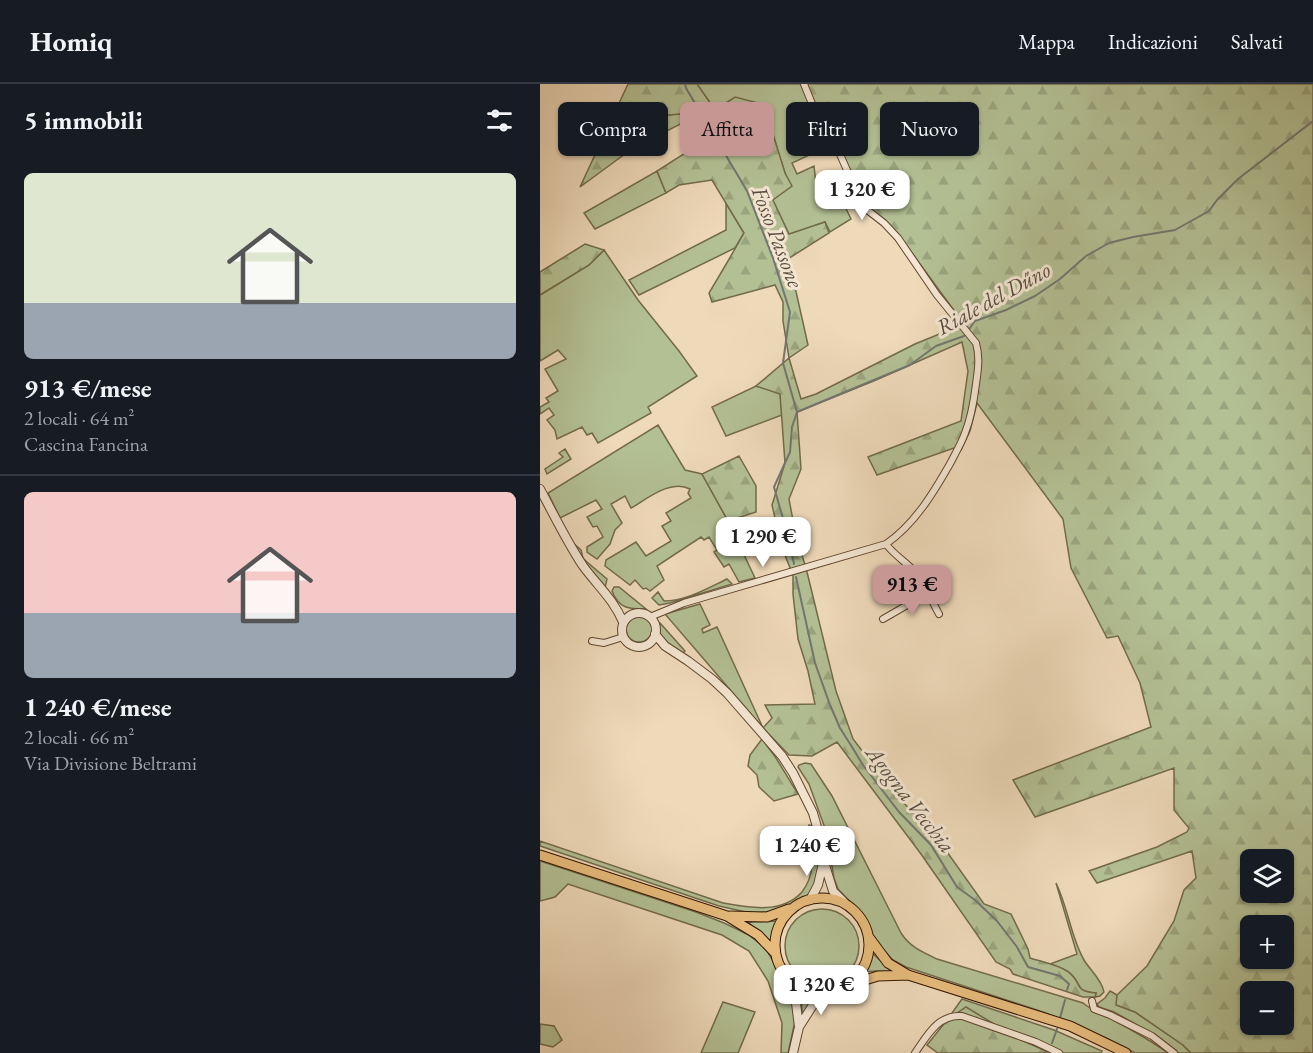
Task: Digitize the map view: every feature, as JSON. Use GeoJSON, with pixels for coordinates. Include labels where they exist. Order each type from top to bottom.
{"type":"FeatureCollection","features":[{"type":"Feature","properties":{"kind":"main road"},"geometry":{"type":"LineString","coordinates":[[540,855],[727,916],[758,935],[776,954]]}},
{"type":"Feature","properties":{"kind":"main road"},"geometry":{"type":"LineString","coordinates":[[727,916],[767,917],[810,900],[823,898],[847,905],[857,913],[864,924],[869,950],[866,964],[858,976],[847,985]]}},
{"type":"Feature","properties":{"kind":"main road"},"geometry":{"type":"LineString","coordinates":[[793,908],[784,917],[778,929],[775,941],[776,954],[782,970],[803,988],[829,991],[878,976],[908,975]]}},
{"type":"Feature","properties":{"kind":"main road"},"geometry":{"type":"LineString","coordinates":[[868,936],[888,963],[908,975],[1070,1026],[1126,1053]]}},
{"type":"Feature","properties":{"kind":"street"},"geometry":{"type":"LineString","coordinates":[[650,617],[684,603],[886,544],[898,536],[928,500],[960,447],[966,431],[976,388],[979,353],[976,344],[930,286],[898,238],[866,209],[835,143],[819,122],[804,84]]}},
{"type":"Feature","properties":{"kind":"street"},"geometry":{"type":"LineString","coordinates":[[540,489],[583,565],[607,594],[623,622]]}},
{"type":"Feature","properties":{"kind":"street"},"geometry":{"type":"LineString","coordinates":[[886,544],[892,553],[916,573],[939,614]]}},
{"type":"Feature","properties":{"kind":"street"},"geometry":{"type":"LineString","coordinates":[[884,619],[928,593]]}},
{"type":"Feature","properties":{"kind":"street"},"geometry":{"type":"LineString","coordinates":[[607,594],[623,609],[650,617],[655,625],[655,634],[648,645]]}},
{"type":"Feature","properties":{"kind":"street"},"geometry":{"type":"LineString","coordinates":[[635,613],[623,622],[621,629],[626,642],[635,647],[665,646]]}},
{"type":"Feature","properties":{"kind":"street"},"geometry":{"type":"LineString","coordinates":[[655,634],[665,646],[719,686],[782,756],[813,813],[833,891],[847,905]]}},
{"type":"Feature","properties":{"kind":"street"},"geometry":{"type":"LineString","coordinates":[[592,641],[603,643],[623,636]]}},
{"type":"Feature","properties":{"kind":"street"},"geometry":{"type":"LineString","coordinates":[[810,900],[818,885],[824,862]]}},
{"type":"Feature","properties":{"kind":"street"},"geometry":{"type":"LineString","coordinates":[[782,970],[796,1003],[799,1027]]}},
{"type":"Feature","properties":{"kind":"street"},"geometry":{"type":"LineString","coordinates":[[793,1053],[799,1027],[813,1005],[829,991]]}},
{"type":"Feature","properties":{"kind":"street"},"geometry":{"type":"LineString","coordinates":[[1092,1000],[1094,1009],[1152,1036],[1174,1053]]}},
{"type":"Feature","properties":{"kind":"street"},"geometry":{"type":"LineString","coordinates":[[915,1053],[929,1032],[947,1017],[962,1016],[1036,1042],[1059,1053]]}},
{"type":"Feature","properties":{"kind":"green space"},"geometry":{"type":"Polygon","coordinates":[[[628,84],[697,84],[709,102],[680,102],[680,114],[668,115],[668,102],[620,102],[628,84]]]}},
{"type":"Feature","properties":{"kind":"green space"},"geometry":{"type":"Polygon","coordinates":[[[697,84],[803,84],[812,102],[786,102],[786,156],[807,156],[792,163],[797,174],[814,166],[817,191],[838,192],[851,219],[830,232],[825,222],[789,235],[772,199],[791,186],[774,139],[774,102],[709,102],[697,84]]]}},
{"type":"Feature","properties":{"kind":"green space"},"geometry":{"type":"Polygon","coordinates":[[[805,84],[1313,84],[1313,1053],[1191,1053],[1135,1012],[1116,1005],[1117,995],[1147,966],[1174,921],[1184,890],[1196,878],[1192,851],[1097,883],[1089,871],[1157,847],[1187,832],[1189,828],[1174,810],[1174,768],[1035,817],[1013,780],[1151,727],[1140,683],[1118,636],[1107,638],[1071,568],[1063,519],[977,403],[970,431],[961,450],[954,448],[877,475],[868,457],[961,421],[968,371],[962,342],[797,412],[801,469],[789,499],[795,531],[836,691],[853,739],[898,797],[935,835],[984,904],[1011,914],[1030,958],[1067,971],[1080,988],[1096,993],[1095,997],[1083,997],[1013,974],[1010,969],[996,962],[921,854],[837,742],[812,756],[789,755],[763,728],[772,718],[765,705],[815,704],[798,639],[793,575],[782,548],[772,505],[785,463],[780,394],[756,386],[789,358],[801,399],[816,394],[915,344],[964,324],[898,234],[867,208],[839,156],[868,156],[868,102],[812,102],[805,84]]]}},
{"type":"Feature","properties":{"kind":"green space"},"geometry":{"type":"Polygon","coordinates":[[[735,97],[754,102],[727,102],[735,97]]]}},
{"type":"Feature","properties":{"kind":"green space"},"geometry":{"type":"Polygon","coordinates":[[[680,114],[680,124],[668,130],[668,115],[680,114]]]}},
{"type":"Feature","properties":{"kind":"green space"},"geometry":{"type":"Polygon","coordinates":[[[774,137],[785,173],[792,186],[773,200],[789,234],[825,222],[829,233],[783,262],[795,287],[808,345],[789,358],[783,321],[783,302],[775,285],[712,302],[709,293],[744,233],[712,180],[679,185],[666,193],[657,171],[681,156],[774,156],[774,137]]]}},
{"type":"Feature","properties":{"kind":"green space"},"geometry":{"type":"Polygon","coordinates":[[[594,156],[622,156],[580,187],[594,156]]]}},
{"type":"Feature","properties":{"kind":"green space"},"geometry":{"type":"Polygon","coordinates":[[[657,171],[666,193],[595,229],[584,213],[657,171]]]}},
{"type":"Feature","properties":{"kind":"green space"},"geometry":{"type":"Polygon","coordinates":[[[726,203],[744,233],[735,248],[639,295],[629,280],[726,230],[726,203]]]}},
{"type":"Feature","properties":{"kind":"green space"},"geometry":{"type":"Polygon","coordinates":[[[585,244],[604,250],[589,265],[540,295],[540,272],[585,244]]]}},
{"type":"Feature","properties":{"kind":"green space"},"geometry":{"type":"Polygon","coordinates":[[[604,250],[638,300],[697,376],[648,407],[651,413],[598,443],[592,433],[587,435],[582,427],[557,439],[555,430],[547,420],[554,415],[549,408],[540,414],[540,407],[549,402],[546,398],[558,391],[545,369],[566,359],[558,350],[540,361],[540,295],[589,265],[604,250]]]}},
{"type":"Feature","properties":{"kind":"green space"},"geometry":{"type":"Polygon","coordinates":[[[756,386],[780,393],[782,415],[726,436],[712,407],[756,386]]]}},
{"type":"Feature","properties":{"kind":"green space"},"geometry":{"type":"Polygon","coordinates":[[[658,425],[685,470],[702,474],[728,521],[755,578],[739,582],[729,564],[724,567],[714,552],[717,550],[709,537],[704,540],[701,537],[657,566],[664,580],[650,591],[643,589],[635,580],[630,585],[605,566],[606,560],[636,542],[646,556],[671,541],[662,526],[671,521],[666,513],[691,498],[688,493],[690,489],[675,486],[667,488],[631,508],[625,496],[611,504],[622,523],[615,530],[610,544],[597,559],[587,552],[587,547],[603,537],[597,526],[593,527],[587,517],[602,509],[596,500],[560,518],[548,493],[658,425]]]}},
{"type":"Feature","properties":{"kind":"green space"},"geometry":{"type":"Polygon","coordinates":[[[565,449],[571,459],[547,474],[545,469],[563,457],[559,453],[565,449]]]}},
{"type":"Feature","properties":{"kind":"green space"},"geometry":{"type":"Polygon","coordinates":[[[739,456],[756,486],[756,512],[728,521],[702,474],[739,456]]]}},
{"type":"Feature","properties":{"kind":"green space"},"geometry":{"type":"Polygon","coordinates":[[[572,542],[581,550],[583,558],[607,579],[605,588],[589,570],[572,542]]]}},
{"type":"Feature","properties":{"kind":"green space"},"geometry":{"type":"Polygon","coordinates":[[[727,579],[732,584],[670,603],[659,605],[652,598],[658,592],[664,601],[680,599],[727,579]]]}},
{"type":"Feature","properties":{"kind":"green space"},"geometry":{"type":"Polygon","coordinates":[[[614,587],[619,587],[646,609],[621,605],[612,591],[614,587]]]}},
{"type":"Feature","properties":{"kind":"green space"},"geometry":{"type":"Polygon","coordinates":[[[700,604],[710,625],[702,629],[703,633],[717,627],[763,728],[665,614],[700,604]]]}},
{"type":"Feature","properties":{"kind":"green space"},"geometry":{"type":"Polygon","coordinates":[[[639,616],[648,620],[652,629],[648,638],[639,642],[630,638],[626,629],[630,620],[639,616]]]}},
{"type":"Feature","properties":{"kind":"green space"},"geometry":{"type":"Polygon","coordinates":[[[660,623],[685,651],[682,654],[662,638],[660,623]]]}},
{"type":"Feature","properties":{"kind":"green space"},"geometry":{"type":"Polygon","coordinates":[[[762,739],[798,794],[774,801],[759,787],[757,775],[748,766],[750,755],[762,739]]]}},
{"type":"Feature","properties":{"kind":"green space"},"geometry":{"type":"Polygon","coordinates":[[[805,763],[811,764],[832,796],[901,933],[912,946],[937,959],[1083,1003],[1141,1035],[1168,1053],[1135,1053],[1046,1013],[906,967],[893,960],[874,938],[865,917],[838,889],[826,831],[809,784],[798,767],[805,763]]]}},
{"type":"Feature","properties":{"kind":"green space"},"geometry":{"type":"Polygon","coordinates":[[[809,825],[813,826],[820,860],[811,892],[802,900],[780,910],[768,912],[750,913],[719,906],[540,846],[540,841],[723,903],[765,908],[785,904],[794,899],[808,883],[812,866],[808,836],[809,825]]]}},
{"type":"Feature","properties":{"kind":"green space"},"geometry":{"type":"Polygon","coordinates":[[[540,861],[696,912],[749,935],[766,949],[790,992],[796,1017],[788,1053],[781,1053],[782,1023],[768,981],[749,951],[722,935],[568,884],[555,897],[540,901],[540,861]]]}},
{"type":"Feature","properties":{"kind":"green space"},"geometry":{"type":"Polygon","coordinates":[[[1056,883],[1084,960],[1103,988],[1104,992],[1100,996],[1095,997],[1096,993],[1084,991],[1069,973],[1050,964],[1077,954],[1056,883]]]}},
{"type":"Feature","properties":{"kind":"green space"},"geometry":{"type":"Polygon","coordinates":[[[822,909],[836,912],[848,920],[856,932],[859,946],[856,960],[848,972],[836,980],[822,983],[808,980],[796,972],[788,960],[785,946],[788,932],[796,920],[808,912],[822,909]]]}},
{"type":"Feature","properties":{"kind":"green space"},"geometry":{"type":"Polygon","coordinates":[[[779,921],[772,943],[749,923],[751,922],[779,921]]]}},
{"type":"Feature","properties":{"kind":"green space"},"geometry":{"type":"Polygon","coordinates":[[[871,952],[883,963],[895,971],[865,972],[871,952]]]}},
{"type":"Feature","properties":{"kind":"green space"},"geometry":{"type":"Polygon","coordinates":[[[1110,991],[1117,995],[1117,1005],[1135,1012],[1191,1053],[1178,1053],[1157,1036],[1114,1012],[1099,1007],[1097,1004],[1110,991]]]}},
{"type":"Feature","properties":{"kind":"green space"},"geometry":{"type":"Polygon","coordinates":[[[803,992],[816,997],[804,1013],[801,995],[803,992]]]}},
{"type":"Feature","properties":{"kind":"green space"},"geometry":{"type":"Polygon","coordinates":[[[962,999],[1054,1030],[1102,1051],[1101,1053],[1050,1053],[1017,1038],[947,1020],[962,999]]]}},
{"type":"Feature","properties":{"kind":"green space"},"geometry":{"type":"Polygon","coordinates":[[[723,1002],[755,1012],[738,1053],[701,1053],[723,1002]]]}},
{"type":"Feature","properties":{"kind":"green space"},"geometry":{"type":"Polygon","coordinates":[[[966,1007],[1017,1038],[1050,1053],[938,1053],[927,1045],[947,1020],[966,1007]]]}},
{"type":"Feature","properties":{"kind":"green space"},"geometry":{"type":"Polygon","coordinates":[[[540,1024],[554,1026],[562,1040],[553,1047],[540,1044],[540,1024]]]}},
{"type":"Feature","properties":{"kind":"waterway","name":"Fosso Passone"},"geometry":{"type":"LineString","coordinates":[[685,84],[747,191],[773,258],[790,312],[783,363],[797,412],[792,427],[790,452],[774,487],[794,564]]}},
{"type":"Feature","properties":{"kind":"waterway","name":"Riale del Dűno"},"geometry":{"type":"LineString","coordinates":[[797,412],[910,365],[936,346],[964,336],[975,321],[1035,296],[1060,279],[1086,256],[1109,243],[1175,230],[1209,211],[1238,179],[1313,121]]}},
{"type":"Feature","properties":{"kind":"waterway","name":"Agogna Vecchia"},"geometry":{"type":"LineString","coordinates":[[796,577],[815,663],[840,728],[863,765],[899,812],[931,845],[957,887],[997,921],[1017,947],[1028,967],[1060,976],[1069,984],[1067,990]]}},
{"type":"Feature","properties":{"kind":"waterway","name":"Agogna Vecchia"},"geometry":{"type":"LineString","coordinates":[[1060,1018],[1065,1000]]}},
{"type":"Feature","properties":{"kind":"waterway","name":"Agogna Vecchia"},"geometry":{"type":"LineString","coordinates":[[1052,1043],[1057,1029]]}}]}
